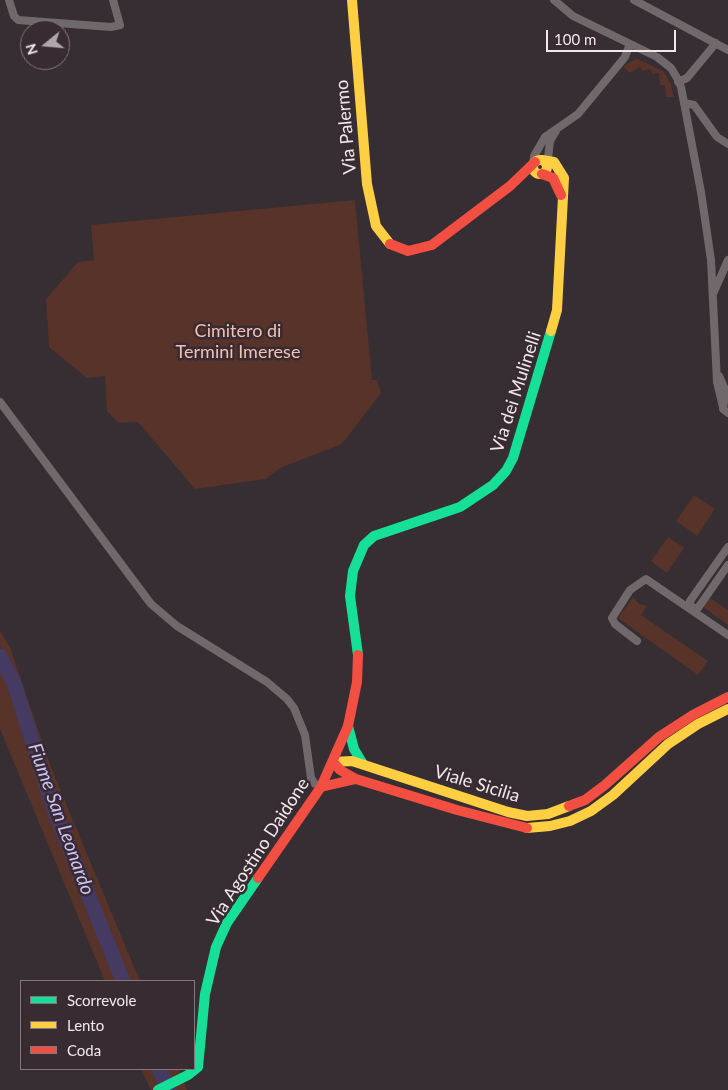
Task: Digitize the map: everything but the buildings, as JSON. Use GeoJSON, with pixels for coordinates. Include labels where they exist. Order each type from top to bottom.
{"type":"FeatureCollection","features":[{"type":"Feature","properties":{"kind":"main road","name":"Via Palermo"},"geometry":{"type":"LineString","coordinates":[[352,0],[366,184],[378,231],[390,245],[408,251],[420,250],[432,245],[448,235],[510,186],[540,166]]}},
{"type":"Feature","properties":{"kind":"main road","name":"Via dei Mulinelli"},"geometry":{"type":"LineString","coordinates":[[333,762],[348,726],[358,682],[358,659],[350,596],[352,572],[364,545],[374,536],[460,508],[493,485],[506,471],[513,458],[525,413],[555,320],[564,178],[557,165],[540,166]]}},
{"type":"Feature","properties":{"kind":"main road"},"geometry":{"type":"LineString","coordinates":[[540,166],[557,182],[563,205]]}},
{"type":"Feature","properties":{"kind":"main road","name":"Viale Sicilia"},"geometry":{"type":"LineString","coordinates":[[333,762],[352,760],[508,812],[527,816],[548,814],[585,800],[605,785],[658,737],[693,715],[728,697]]}},
{"type":"Feature","properties":{"kind":"main road","name":"Viale Sicilia"},"geometry":{"type":"LineString","coordinates":[[356,779],[504,824],[526,828],[550,826],[570,821],[591,811],[614,795],[643,765],[668,744],[698,724],[728,709]]}},
{"type":"Feature","properties":{"kind":"main road"},"geometry":{"type":"LineString","coordinates":[[348,726],[354,749],[363,764]]}},
{"type":"Feature","properties":{"kind":"main road"},"geometry":{"type":"LineString","coordinates":[[333,762],[340,770],[356,779]]}},
{"type":"Feature","properties":{"kind":"main road","name":"Via Agostino Daidone"},"geometry":{"type":"LineString","coordinates":[[195,1069],[198,1067],[200,1060],[205,994],[216,948],[227,923],[321,787],[333,762]]}},
{"type":"Feature","properties":{"kind":"main road"},"geometry":{"type":"LineString","coordinates":[[321,787],[356,779]]}},
{"type":"Feature","properties":{"kind":"main road","name":"Via Agostino Daidone"},"geometry":{"type":"LineString","coordinates":[[158,1090],[194,1070]]}},
{"type":"Feature","properties":{"kind":"street"},"geometry":{"type":"LineString","coordinates":[[10,0],[14,16],[18,20],[104,27],[120,25],[113,0]]}},
{"type":"Feature","properties":{"kind":"street"},"geometry":{"type":"LineString","coordinates":[[554,0],[573,16],[657,57],[671,68],[678,82],[684,103],[711,260],[717,382],[728,420]]}},
{"type":"Feature","properties":{"kind":"street"},"geometry":{"type":"LineString","coordinates":[[634,0],[728,50]]}},
{"type":"Feature","properties":{"kind":"street"},"geometry":{"type":"LineString","coordinates":[[540,166],[538,147],[545,137],[578,114],[625,57],[630,44]]}},
{"type":"Feature","properties":{"kind":"street"},"geometry":{"type":"LineString","coordinates":[[678,82],[687,78],[716,44]]}},
{"type":"Feature","properties":{"kind":"street"},"geometry":{"type":"LineString","coordinates":[[684,103],[694,104],[717,137],[728,144]]}},
{"type":"Feature","properties":{"kind":"street"},"geometry":{"type":"LineString","coordinates":[[540,166],[557,129]]}},
{"type":"Feature","properties":{"kind":"street"},"geometry":{"type":"LineString","coordinates":[[711,260],[717,267],[724,266],[727,261]]}},
{"type":"Feature","properties":{"kind":"street"},"geometry":{"type":"LineString","coordinates":[[713,296],[727,261]]}},
{"type":"Feature","properties":{"kind":"street"},"geometry":{"type":"LineString","coordinates":[[718,372],[728,396]]}},
{"type":"Feature","properties":{"kind":"street"},"geometry":{"type":"LineString","coordinates":[[0,402],[151,604],[177,626],[267,682],[287,699],[300,719],[305,735],[311,778],[315,784],[321,787]]}},
{"type":"Feature","properties":{"kind":"street"},"geometry":{"type":"LineString","coordinates":[[691,608],[690,601],[728,547]]}},
{"type":"Feature","properties":{"kind":"street"},"geometry":{"type":"LineString","coordinates":[[691,608],[698,608],[728,565]]}},
{"type":"Feature","properties":{"kind":"street"},"geometry":{"type":"LineString","coordinates":[[638,640],[615,624],[612,618],[630,590],[642,580],[647,580],[728,634]]}},
{"type":"Feature","properties":{"kind":"green space"},"geometry":{"type":"Polygon","coordinates":[[[638,59],[664,72],[671,84],[674,97],[666,97],[665,85],[660,85],[659,73],[652,74],[651,69],[642,71],[640,67],[630,73],[623,67],[631,61],[638,59]]]}},
{"type":"Feature","properties":{"kind":"green space","name":"Cimitero di Termini Imerese"},"geometry":{"type":"Polygon","coordinates":[[[355,200],[372,380],[377,380],[381,393],[342,444],[280,468],[266,479],[195,489],[138,422],[118,423],[107,411],[105,376],[87,378],[49,347],[46,299],[78,262],[94,260],[91,225],[355,200]]]}},
{"type":"Feature","properties":{"kind":"green space"},"geometry":{"type":"Polygon","coordinates":[[[694,495],[715,509],[697,536],[676,521],[694,495]]]}},
{"type":"Feature","properties":{"kind":"green space"},"geometry":{"type":"Polygon","coordinates":[[[668,537],[684,548],[667,573],[651,561],[668,537]]]}},
{"type":"Feature","properties":{"kind":"green space"},"geometry":{"type":"Polygon","coordinates":[[[633,597],[639,604],[647,606],[641,615],[708,661],[698,675],[618,618],[633,597]]]}},
{"type":"Feature","properties":{"kind":"green space"},"geometry":{"type":"Polygon","coordinates":[[[710,598],[728,610],[728,625],[703,607],[710,598]]]}},
{"type":"Feature","properties":{"kind":"green space"},"geometry":{"type":"Polygon","coordinates":[[[0,631],[10,647],[50,765],[140,980],[105,980],[0,729],[0,663],[7,677],[14,682],[15,673],[0,646],[0,631]]]}},
{"type":"Feature","properties":{"kind":"green space"},"geometry":{"type":"Polygon","coordinates":[[[141,1070],[179,1070],[187,1090],[151,1090],[141,1070]]]}},
{"type":"Feature","properties":{"kind":"waterway","name":"Fiume San Leonardo"},"geometry":{"type":"LineString","coordinates":[[0,656],[14,683],[54,810],[123,980]]}},
{"type":"Feature","properties":{"kind":"waterway","name":"Fiume San Leonardo"},"geometry":{"type":"LineString","coordinates":[[159,1070],[169,1090]]}},
{"type":"Feature","properties":{"kind":"traffic: fast"},"geometry":{"type":"LineString","coordinates":[[358,655],[350,596],[353,571],[364,545],[374,536],[460,507],[493,485],[506,471],[513,458],[551,331]]}},
{"type":"Feature","properties":{"kind":"traffic: fast"},"geometry":{"type":"LineString","coordinates":[[348,726],[354,749],[363,764]]}},
{"type":"Feature","properties":{"kind":"traffic: fast"},"geometry":{"type":"LineString","coordinates":[[195,1069],[198,1067],[205,994],[216,947],[227,923],[258,878]]}},
{"type":"Feature","properties":{"kind":"traffic: fast"},"geometry":{"type":"LineString","coordinates":[[158,1090],[194,1070]]}},
{"type":"Feature","properties":{"kind":"traffic: slow"},"geometry":{"type":"LineString","coordinates":[[352,0],[367,184],[376,226],[390,244]]}},
{"type":"Feature","properties":{"kind":"traffic: slow"},"geometry":{"type":"LineString","coordinates":[[537,160],[543,160],[547,167],[543,174],[537,174],[533,170],[533,164],[537,160]]}},
{"type":"Feature","properties":{"kind":"traffic: slow"},"geometry":{"type":"LineString","coordinates":[[542,160],[554,162],[564,178],[557,310],[551,331]]}},
{"type":"Feature","properties":{"kind":"traffic: slow"},"geometry":{"type":"LineString","coordinates":[[527,828],[550,826],[570,821],[591,811],[613,795],[668,744],[698,724],[728,709]]}},
{"type":"Feature","properties":{"kind":"traffic: slow"},"geometry":{"type":"LineString","coordinates":[[333,762],[352,761],[508,812],[527,816],[548,814],[569,806]]}},
{"type":"Feature","properties":{"kind":"traffic: jam"},"geometry":{"type":"LineString","coordinates":[[390,244],[408,251],[432,245],[510,186],[535,162]]}},
{"type":"Feature","properties":{"kind":"traffic: jam"},"geometry":{"type":"LineString","coordinates":[[542,174],[553,178],[561,195]]}},
{"type":"Feature","properties":{"kind":"traffic: jam"},"geometry":{"type":"LineString","coordinates":[[258,878],[321,787],[348,726],[357,682],[358,655]]}},
{"type":"Feature","properties":{"kind":"traffic: jam"},"geometry":{"type":"LineString","coordinates":[[569,806],[585,800],[605,785],[659,737],[693,715],[728,697]]}},
{"type":"Feature","properties":{"kind":"traffic: jam"},"geometry":{"type":"LineString","coordinates":[[333,762],[340,770],[356,779],[457,810],[527,828]]}},
{"type":"Feature","properties":{"kind":"traffic: jam"},"geometry":{"type":"LineString","coordinates":[[321,787],[356,779]]}}]}
